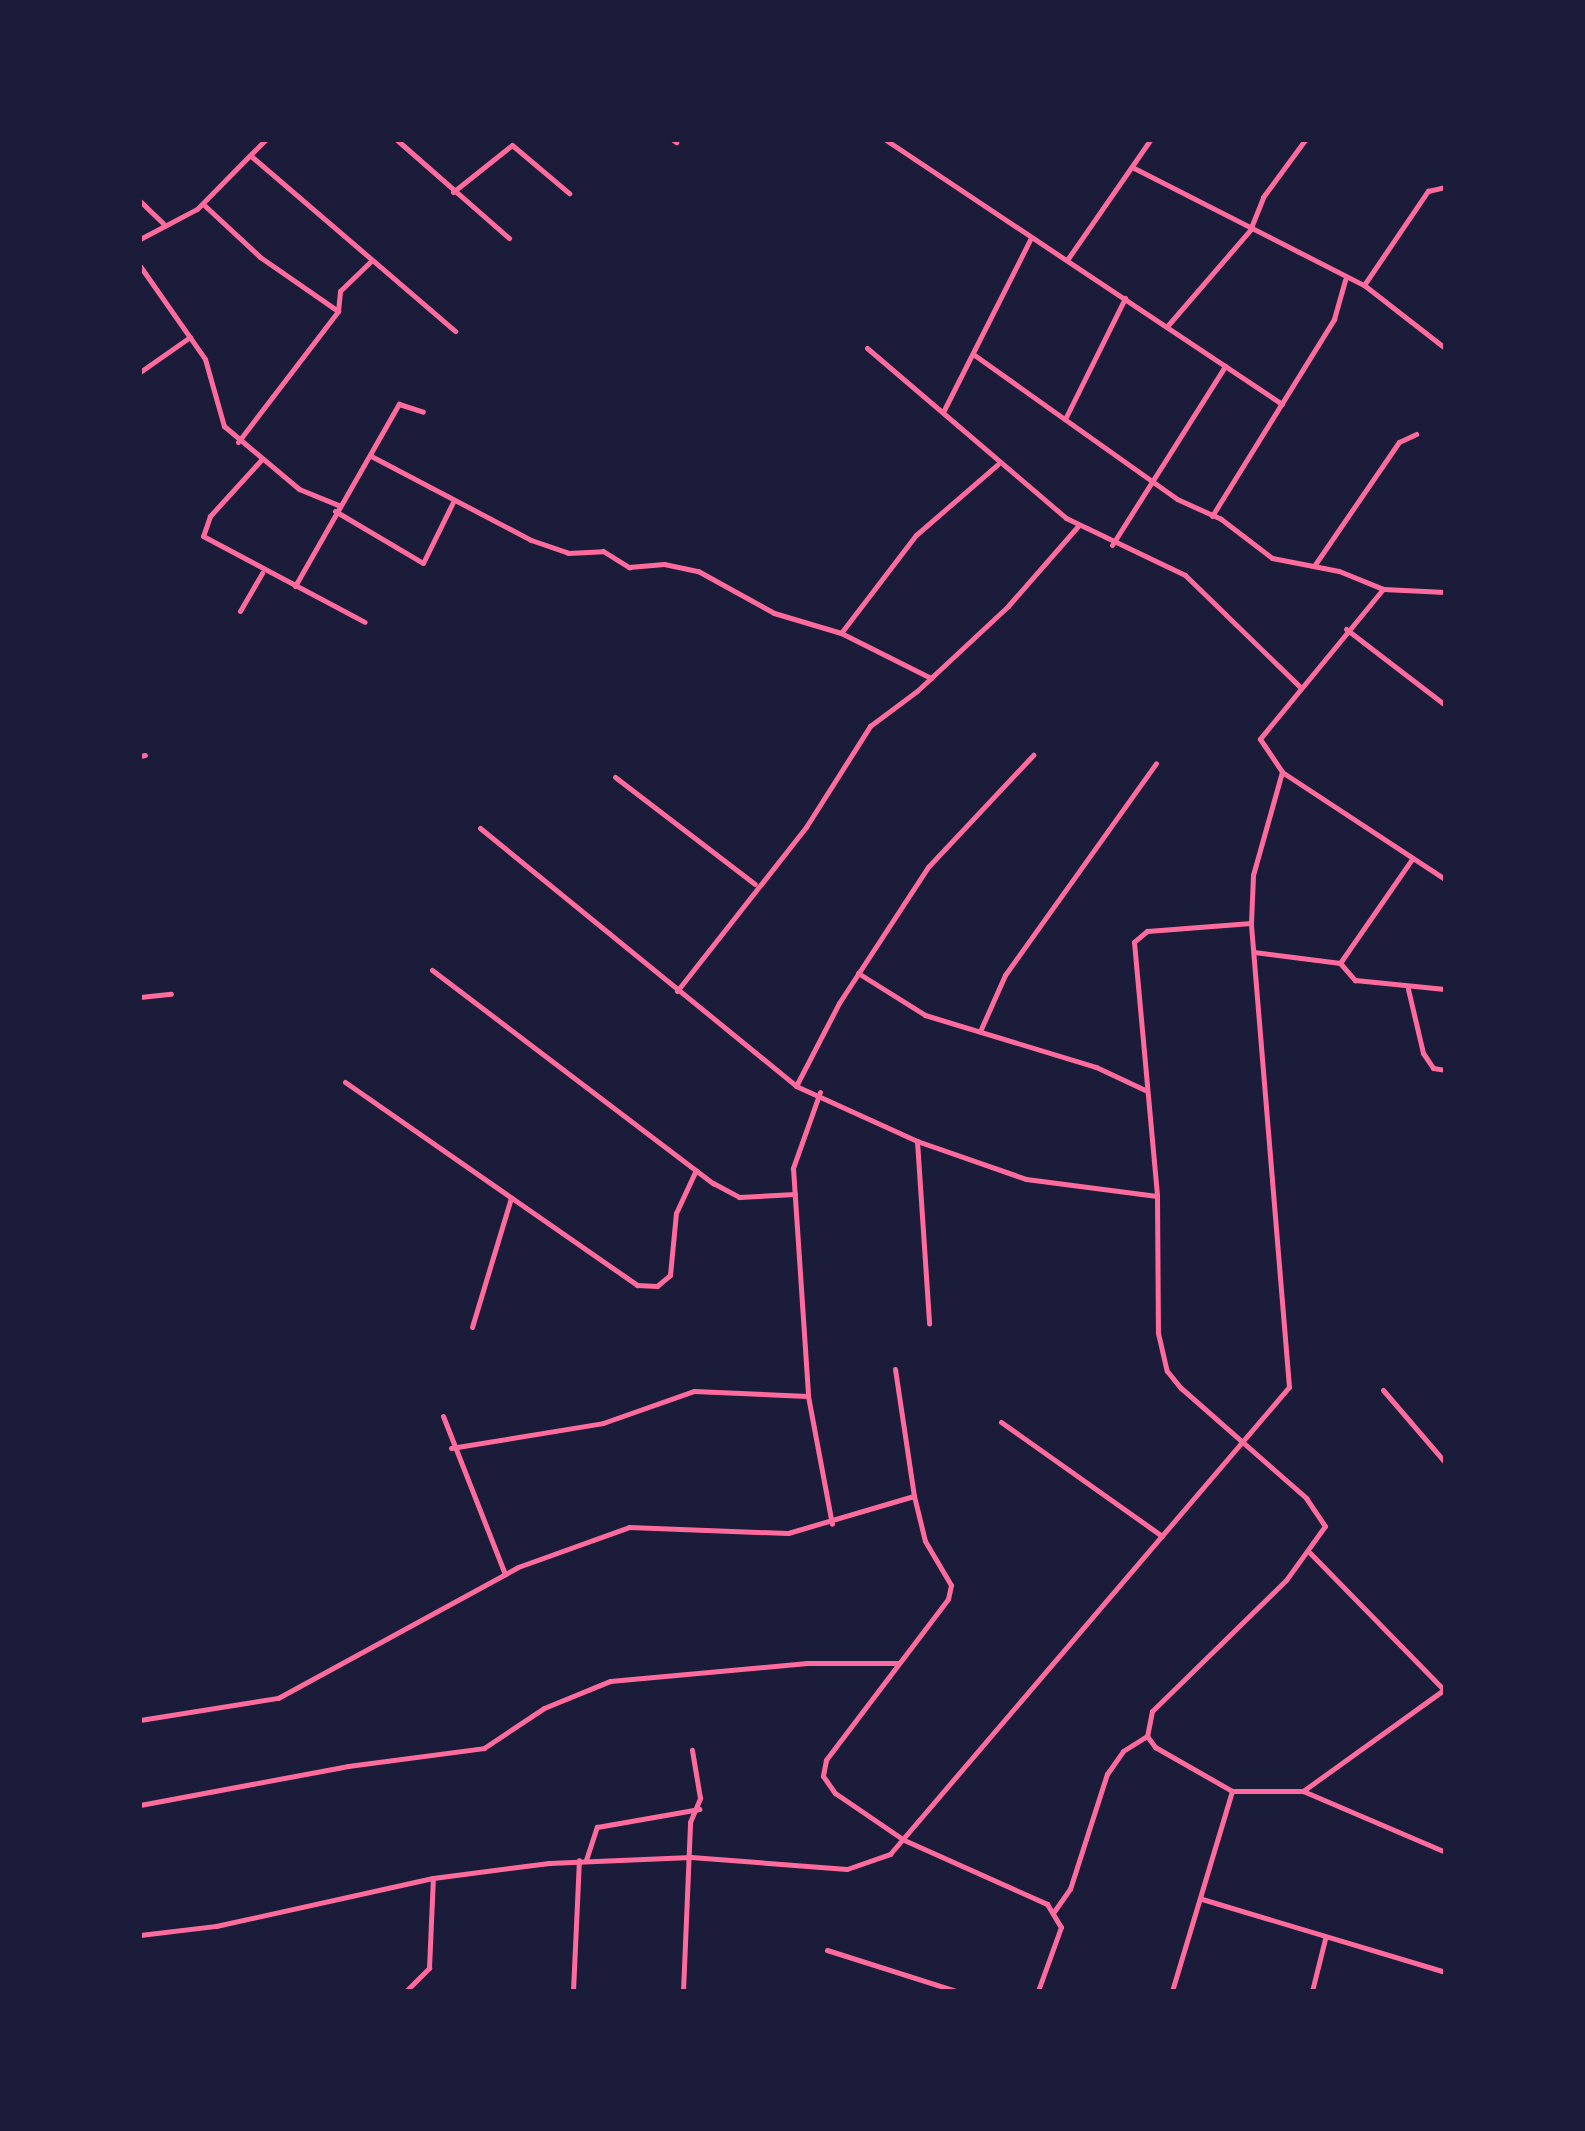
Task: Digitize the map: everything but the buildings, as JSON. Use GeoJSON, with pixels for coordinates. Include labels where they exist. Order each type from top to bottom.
{"type":"FeatureCollection","features":[{"type":"Feature","properties":{"kind":"street"},"geometry":{"type":"LineString","coordinates":[[140,239],[204,204],[265,140]]}},
{"type":"Feature","properties":{"kind":"street"},"geometry":{"type":"LineString","coordinates":[[397,140],[509,238]]}},
{"type":"Feature","properties":{"kind":"street"},"geometry":{"type":"LineString","coordinates":[[886,140],[1030,240],[1169,324],[1282,404]]}},
{"type":"Feature","properties":{"kind":"street"},"geometry":{"type":"LineString","coordinates":[[1066,261],[1150,140]]}},
{"type":"Feature","properties":{"kind":"street"},"geometry":{"type":"LineString","coordinates":[[1169,324],[1250,230],[1263,197],[1305,140]]}},
{"type":"Feature","properties":{"kind":"street"},"geometry":{"type":"LineString","coordinates":[[453,192],[512,145],[569,193]]}},
{"type":"Feature","properties":{"kind":"street"},"geometry":{"type":"LineString","coordinates":[[251,156],[455,331]]}},
{"type":"Feature","properties":{"kind":"street"},"geometry":{"type":"LineString","coordinates":[[1134,168],[1250,230],[1292,246],[1346,280],[1364,285],[1445,348]]}},
{"type":"Feature","properties":{"kind":"street"},"geometry":{"type":"LineString","coordinates":[[1364,285],[1428,191],[1445,187]]}},
{"type":"Feature","properties":{"kind":"street"},"geometry":{"type":"LineString","coordinates":[[140,200],[164,223]]}},
{"type":"Feature","properties":{"kind":"street"},"geometry":{"type":"LineString","coordinates":[[204,204],[260,257],[338,311]]}},
{"type":"Feature","properties":{"kind":"street"},"geometry":{"type":"LineString","coordinates":[[943,412],[1030,240]]}},
{"type":"Feature","properties":{"kind":"street"},"geometry":{"type":"LineString","coordinates":[[238,442],[338,311],[340,291],[370,262]]}},
{"type":"Feature","properties":{"kind":"street"},"geometry":{"type":"LineString","coordinates":[[140,266],[213,376],[224,426],[260,460],[299,489],[423,562],[453,502]]}},
{"type":"Feature","properties":{"kind":"street"},"geometry":{"type":"LineString","coordinates":[[1212,516],[1334,319],[1346,280]]}},
{"type":"Feature","properties":{"kind":"street"},"geometry":{"type":"LineString","coordinates":[[1066,418],[1125,298]]}},
{"type":"Feature","properties":{"kind":"street"},"geometry":{"type":"LineString","coordinates":[[140,372],[190,337]]}},
{"type":"Feature","properties":{"kind":"street"},"geometry":{"type":"LineString","coordinates":[[867,348],[998,464],[1078,526],[1112,545],[1186,575],[1299,686]]}},
{"type":"Feature","properties":{"kind":"street"},"geometry":{"type":"LineString","coordinates":[[973,354],[1272,558],[1314,566],[1383,589],[1445,592]]}},
{"type":"Feature","properties":{"kind":"street"},"geometry":{"type":"LineString","coordinates":[[1112,545],[1226,366]]}},
{"type":"Feature","properties":{"kind":"street"},"geometry":{"type":"LineString","coordinates":[[295,586],[336,508],[399,404],[422,412]]}},
{"type":"Feature","properties":{"kind":"street"},"geometry":{"type":"LineString","coordinates":[[1314,566],[1399,442],[1416,434]]}},
{"type":"Feature","properties":{"kind":"street"},"geometry":{"type":"LineString","coordinates":[[371,456],[453,502],[561,552],[603,552],[630,567],[664,564],[698,572],[774,613],[842,633],[931,678]]}},
{"type":"Feature","properties":{"kind":"street"},"geometry":{"type":"LineString","coordinates":[[260,460],[202,530],[210,542],[262,573],[365,622]]}},
{"type":"Feature","properties":{"kind":"street"},"geometry":{"type":"LineString","coordinates":[[842,633],[916,535],[998,464]]}},
{"type":"Feature","properties":{"kind":"street"},"geometry":{"type":"LineString","coordinates":[[677,991],[756,884],[824,802],[870,726],[931,678],[1078,526]]}},
{"type":"Feature","properties":{"kind":"street"},"geometry":{"type":"LineString","coordinates":[[240,611],[262,573]]}},
{"type":"Feature","properties":{"kind":"street"},"geometry":{"type":"LineString","coordinates":[[1383,589],[1299,686],[1260,739],[1282,772],[1445,879]]}},
{"type":"Feature","properties":{"kind":"street"},"geometry":{"type":"LineString","coordinates":[[1346,629],[1445,705]]}},
{"type":"Feature","properties":{"kind":"street"},"geometry":{"type":"LineString","coordinates":[[796,1086],[858,972],[944,846],[1033,754]]}},
{"type":"Feature","properties":{"kind":"street"},"geometry":{"type":"LineString","coordinates":[[980,1028],[1005,975],[1156,763]]}},
{"type":"Feature","properties":{"kind":"street"},"geometry":{"type":"LineString","coordinates":[[140,1935],[216,1926],[434,1878],[583,1860],[690,1857],[847,1869],[890,1854],[904,1840],[1289,1388],[1252,923],[1254,875],[1282,772]]}},
{"type":"Feature","properties":{"kind":"street"},"geometry":{"type":"LineString","coordinates":[[615,777],[756,884]]}},
{"type":"Feature","properties":{"kind":"street"},"geometry":{"type":"LineString","coordinates":[[480,828],[796,1086],[820,1092],[916,1141],[1026,1180],[1156,1196]]}},
{"type":"Feature","properties":{"kind":"street"},"geometry":{"type":"LineString","coordinates":[[1340,963],[1413,858]]}},
{"type":"Feature","properties":{"kind":"street"},"geometry":{"type":"LineString","coordinates":[[1147,1736],[1147,1723],[1163,1698],[1310,1554],[1325,1526],[1321,1514],[1181,1388],[1160,1354],[1156,1196],[1134,955],[1138,933],[1252,923]]}},
{"type":"Feature","properties":{"kind":"street"},"geometry":{"type":"LineString","coordinates":[[1254,952],[1340,963],[1354,980],[1408,989],[1445,988]]}},
{"type":"Feature","properties":{"kind":"street"},"geometry":{"type":"LineString","coordinates":[[432,970],[696,1170],[740,1197],[795,1194]]}},
{"type":"Feature","properties":{"kind":"street"},"geometry":{"type":"LineString","coordinates":[[858,972],[926,1015],[980,1028],[1147,1091]]}},
{"type":"Feature","properties":{"kind":"street"},"geometry":{"type":"LineString","coordinates":[[1408,989],[1422,1052],[1434,1068],[1445,1070]]}},
{"type":"Feature","properties":{"kind":"street"},"geometry":{"type":"LineString","coordinates":[[140,997],[171,994]]}},
{"type":"Feature","properties":{"kind":"street"},"geometry":{"type":"LineString","coordinates":[[345,1082],[636,1285],[657,1286],[673,1265],[676,1212],[696,1170]]}},
{"type":"Feature","properties":{"kind":"street"},"geometry":{"type":"LineString","coordinates":[[820,1092],[797,1146],[795,1194],[808,1396],[832,1524]]}},
{"type":"Feature","properties":{"kind":"street"},"geometry":{"type":"LineString","coordinates":[[916,1141],[929,1324]]}},
{"type":"Feature","properties":{"kind":"street"},"geometry":{"type":"LineString","coordinates":[[472,1327],[511,1198]]}},
{"type":"Feature","properties":{"kind":"street"},"geometry":{"type":"LineString","coordinates":[[895,1369],[914,1496],[926,1540],[950,1585],[937,1618],[898,1662],[826,1760],[823,1776],[835,1794],[904,1840],[1033,1895],[1053,1913],[1061,1927],[1038,1991]]}},
{"type":"Feature","properties":{"kind":"street"},"geometry":{"type":"LineString","coordinates":[[451,1448],[603,1423],[694,1390],[808,1396]]}},
{"type":"Feature","properties":{"kind":"street"},"geometry":{"type":"LineString","coordinates":[[1383,1390],[1445,1462]]}},
{"type":"Feature","properties":{"kind":"street"},"geometry":{"type":"LineString","coordinates":[[443,1416],[451,1448],[505,1574]]}},
{"type":"Feature","properties":{"kind":"street"},"geometry":{"type":"LineString","coordinates":[[1001,1422],[1162,1536]]}},
{"type":"Feature","properties":{"kind":"street"},"geometry":{"type":"LineString","coordinates":[[140,1720],[278,1698],[505,1574],[629,1527],[788,1532],[832,1524],[914,1496]]}},
{"type":"Feature","properties":{"kind":"street"},"geometry":{"type":"LineString","coordinates":[[1303,1791],[1444,1689],[1310,1554]]}},
{"type":"Feature","properties":{"kind":"street"},"geometry":{"type":"LineString","coordinates":[[140,1806],[348,1766],[484,1748],[544,1708],[610,1682],[807,1663],[898,1662]]}},
{"type":"Feature","properties":{"kind":"street"},"geometry":{"type":"LineString","coordinates":[[1147,1736],[1232,1791],[1303,1791],[1445,1852]]}},
{"type":"Feature","properties":{"kind":"street"},"geometry":{"type":"LineString","coordinates":[[1053,1913],[1070,1889],[1107,1774],[1123,1751],[1147,1736]]}},
{"type":"Feature","properties":{"kind":"street"},"geometry":{"type":"LineString","coordinates":[[683,1991],[690,1822],[699,1808],[692,1750]]}},
{"type":"Feature","properties":{"kind":"street"},"geometry":{"type":"LineString","coordinates":[[1172,1991],[1232,1791]]}},
{"type":"Feature","properties":{"kind":"street"},"geometry":{"type":"LineString","coordinates":[[573,1991],[583,1860],[597,1827],[699,1808]]}},
{"type":"Feature","properties":{"kind":"street"},"geometry":{"type":"LineString","coordinates":[[406,1991],[428,1968],[434,1878]]}},
{"type":"Feature","properties":{"kind":"street"},"geometry":{"type":"LineString","coordinates":[[1202,1899],[1325,1940],[1445,1972]]}},
{"type":"Feature","properties":{"kind":"street"},"geometry":{"type":"LineString","coordinates":[[1312,1991],[1325,1940]]}},
{"type":"Feature","properties":{"kind":"street"},"geometry":{"type":"LineString","coordinates":[[827,1950],[956,1991]]}}]}
